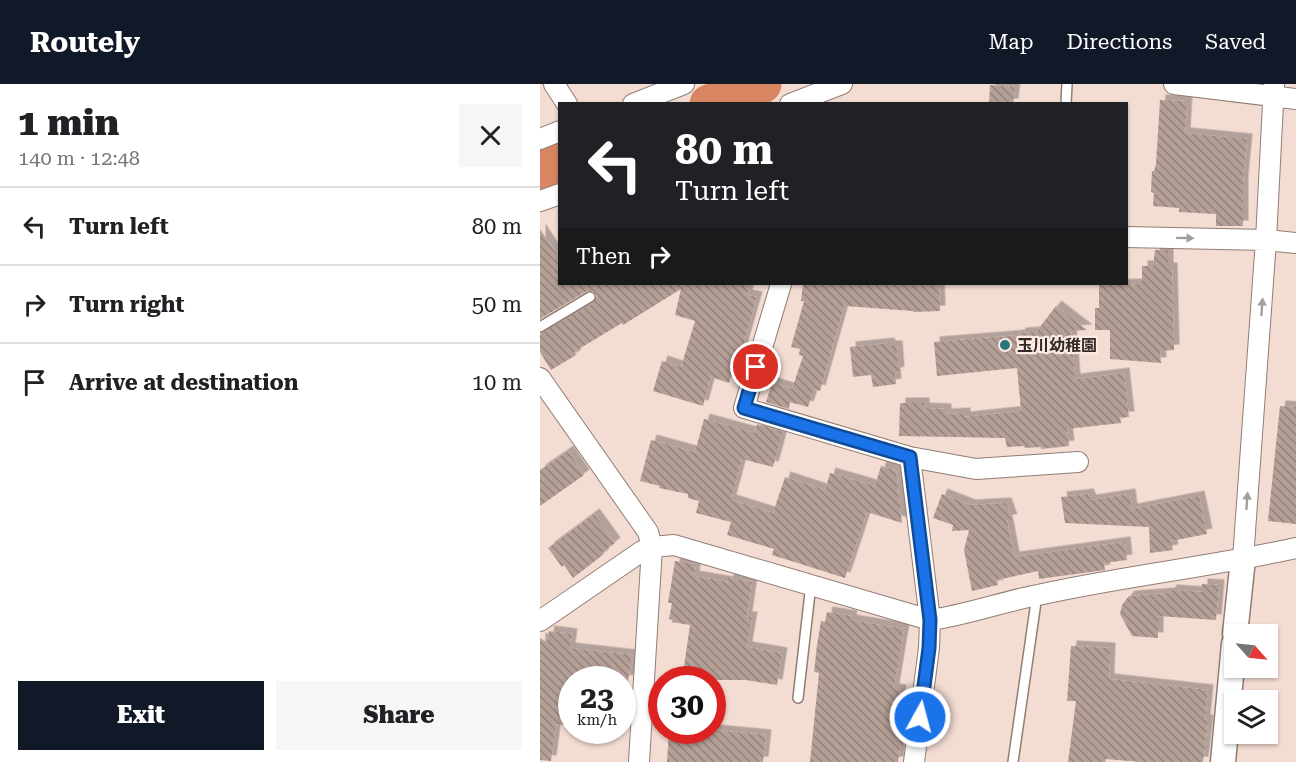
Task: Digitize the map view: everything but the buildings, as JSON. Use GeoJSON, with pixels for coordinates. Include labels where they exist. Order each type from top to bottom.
{"type":"FeatureCollection","features":[{"type":"Feature","properties":{"kind":"street"},"geometry":{"type":"LineString","coordinates":[[554,84],[566,102]]}},
{"type":"Feature","properties":{"kind":"street"},"geometry":{"type":"LineString","coordinates":[[638,102],[684,84]]}},
{"type":"Feature","properties":{"kind":"street"},"geometry":{"type":"LineString","coordinates":[[795,102],[842,84]]}},
{"type":"Feature","properties":{"kind":"street"},"geometry":{"type":"LineString","coordinates":[[1174,84],[1274,90],[1296,99]]}},
{"type":"Feature","properties":{"kind":"street"},"geometry":{"type":"LineString","coordinates":[[1236,624],[1243,560],[1266,240],[1274,90]]}},
{"type":"Feature","properties":{"kind":"street"},"geometry":{"type":"LineString","coordinates":[[540,139],[558,132]]}},
{"type":"Feature","properties":{"kind":"street"},"geometry":{"type":"LineString","coordinates":[[540,201],[558,195]]}},
{"type":"Feature","properties":{"kind":"street"},"geometry":{"type":"LineString","coordinates":[[1128,237],[1266,240],[1296,243]]}},
{"type":"Feature","properties":{"kind":"street"},"geometry":{"type":"LineString","coordinates":[[781,285],[744,408],[910,457],[976,469],[1078,462]]}},
{"type":"Feature","properties":{"kind":"street"},"geometry":{"type":"LineString","coordinates":[[540,378],[648,532],[652,547],[639,762]]}},
{"type":"Feature","properties":{"kind":"street"},"geometry":{"type":"LineString","coordinates":[[910,457],[930,620],[929,648],[914,762]]}},
{"type":"Feature","properties":{"kind":"street"},"geometry":{"type":"LineString","coordinates":[[540,621],[642,550],[652,547],[674,545],[930,620],[960,616],[1037,595],[1243,560],[1296,548]]}},
{"type":"Feature","properties":{"kind":"street"},"geometry":{"type":"LineString","coordinates":[[1222,762],[1231,678]]}},
{"type":"Feature","properties":{"kind":"lane"},"geometry":{"type":"LineString","coordinates":[[1066,102],[1067,84]]}},
{"type":"Feature","properties":{"kind":"lane"},"geometry":{"type":"LineString","coordinates":[[540,327],[590,297]]}},
{"type":"Feature","properties":{"kind":"lane"},"geometry":{"type":"LineString","coordinates":[[798,698],[811,584]]}},
{"type":"Feature","properties":{"kind":"lane"},"geometry":{"type":"LineString","coordinates":[[1012,762],[1037,595]]}},
{"type":"Feature","properties":{"kind":"waterway"},"geometry":{"type":"LineString","coordinates":[[714,102],[762,84]]}},
{"type":"Feature","properties":{"kind":"waterway"},"geometry":{"type":"LineString","coordinates":[[540,171],[558,163]]}},
{"type":"Feature","properties":{"kind":"place","name":"玉川幼稚園"},"geometry":{"type":"Point","coordinates":[1005,345]}},
{"type":"Feature","properties":{"kind":"route"},"geometry":{"type":"LineString","coordinates":[[756,367],[744,408],[910,457],[930,620],[929,648],[920,717]]}}]}
